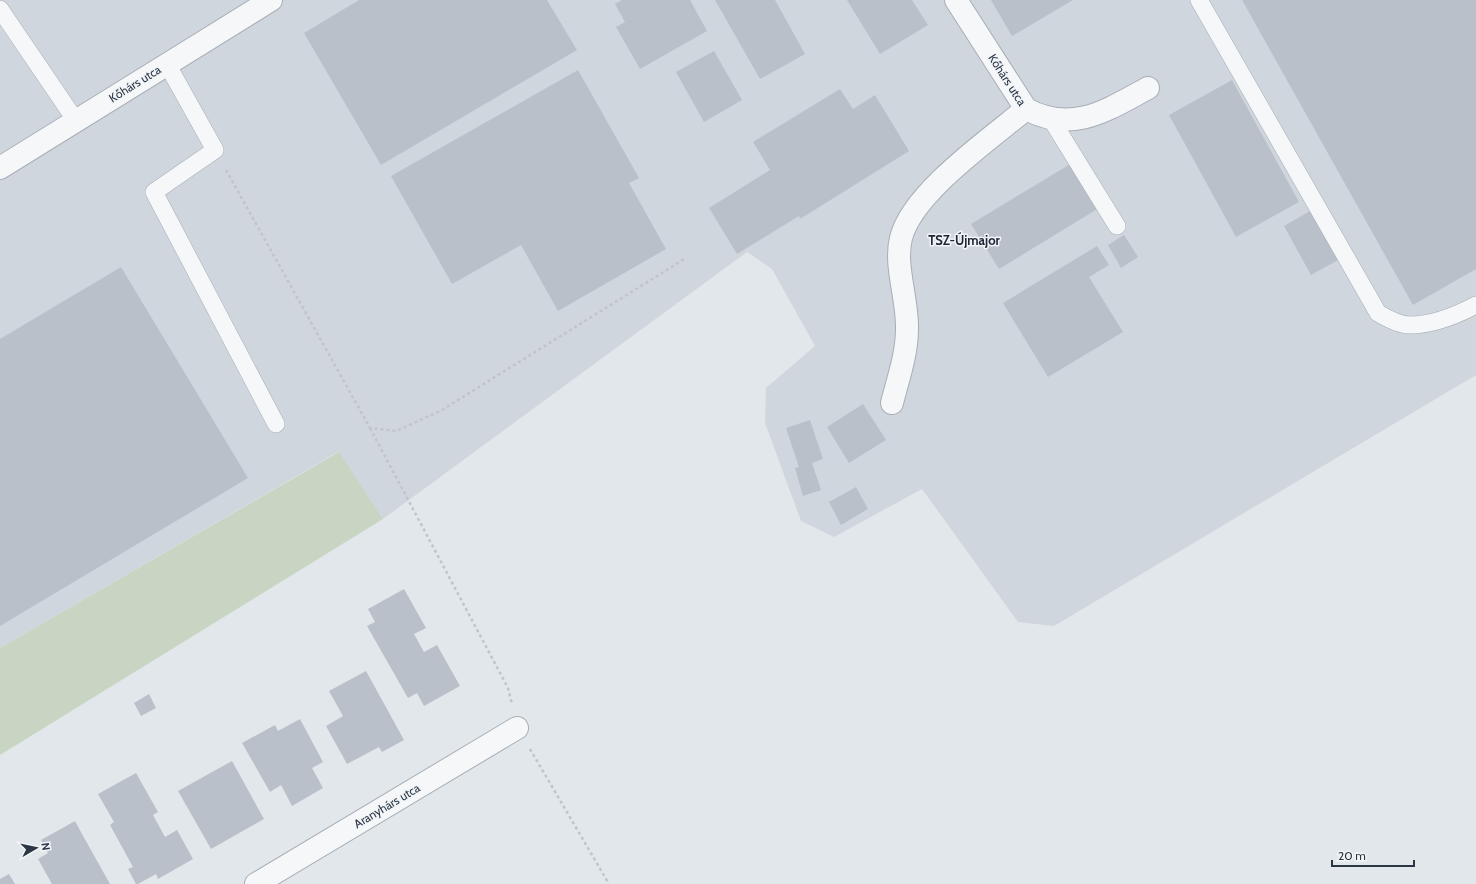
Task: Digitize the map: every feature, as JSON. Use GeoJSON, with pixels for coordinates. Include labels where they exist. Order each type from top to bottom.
{"type":"FeatureCollection","features":[{"type":"Feature","properties":{"kind":"street","name":"Kőhárs utca"},"geometry":{"type":"LineString","coordinates":[[0,168],[271,0]]}},
{"type":"Feature","properties":{"kind":"street","name":"Kőhárs utca"},"geometry":{"type":"LineString","coordinates":[[956,0],[1026,109],[1051,120],[1067,120],[1089,117],[1110,109],[1148,88]]}},
{"type":"Feature","properties":{"kind":"street"},"geometry":{"type":"LineString","coordinates":[[892,403],[905,351],[907,329],[900,256],[900,239],[905,224],[921,200],[935,185],[1026,109]]}},
{"type":"Feature","properties":{"kind":"street","name":"Aranyhárs utca"},"geometry":{"type":"LineString","coordinates":[[256,884],[517,728]]}},
{"type":"Feature","properties":{"kind":"lane"},"geometry":{"type":"LineString","coordinates":[[1200,0],[1378,313],[1391,321],[1409,326],[1434,322],[1462,312],[1476,305]]}},
{"type":"Feature","properties":{"kind":"lane"},"geometry":{"type":"LineString","coordinates":[[0,9],[76,121]]}},
{"type":"Feature","properties":{"kind":"lane"},"geometry":{"type":"LineString","coordinates":[[167,64],[215,150],[154,192],[276,424]]}},
{"type":"Feature","properties":{"kind":"lane"},"geometry":{"type":"LineString","coordinates":[[1051,120],[1116,226]]}},
{"type":"Feature","properties":{"kind":"path"},"geometry":{"type":"LineString","coordinates":[[215,150],[370,428],[508,688],[517,728],[609,884]]}},
{"type":"Feature","properties":{"kind":"path"},"geometry":{"type":"LineString","coordinates":[[370,428],[396,431],[442,410],[686,258]]}},
{"type":"Feature","properties":{"kind":"shaded area"},"geometry":{"type":"Polygon","coordinates":[[[0,0],[1476,0],[1476,375],[1054,626],[1018,622],[922,489],[834,537],[801,521],[765,423],[766,388],[815,346],[772,269],[747,252],[383,519],[338,452],[0,648],[0,0]]]}},
{"type":"Feature","properties":{"kind":"green space"},"geometry":{"type":"Polygon","coordinates":[[[339,452],[383,519],[0,755],[0,648],[339,452]]]}},
{"type":"Feature","properties":{"kind":"building"},"geometry":{"type":"Polygon","coordinates":[[[359,0],[547,0],[577,50],[381,165],[304,33],[359,0]]]}},
{"type":"Feature","properties":{"kind":"building"},"geometry":{"type":"Polygon","coordinates":[[[622,0],[690,0],[707,31],[640,69],[616,27],[625,22],[615,4],[622,0]]]}},
{"type":"Feature","properties":{"kind":"building"},"geometry":{"type":"Polygon","coordinates":[[[715,0],[775,0],[805,54],[760,79],[715,0]]]}},
{"type":"Feature","properties":{"kind":"building"},"geometry":{"type":"Polygon","coordinates":[[[847,0],[912,0],[928,25],[880,54],[847,0]]]}},
{"type":"Feature","properties":{"kind":"building"},"geometry":{"type":"Polygon","coordinates":[[[991,0],[1073,0],[1012,36],[991,0]]]}},
{"type":"Feature","properties":{"kind":"building"},"geometry":{"type":"Polygon","coordinates":[[[1242,0],[1476,0],[1476,269],[1413,305],[1242,0]]]}},
{"type":"Feature","properties":{"kind":"building"},"geometry":{"type":"Polygon","coordinates":[[[714,51],[742,100],[704,122],[676,72],[714,51]]]}},
{"type":"Feature","properties":{"kind":"building"},"geometry":{"type":"Polygon","coordinates":[[[578,70],[639,178],[629,183],[666,249],[558,311],[521,245],[452,284],[391,176],[578,70]]]}},
{"type":"Feature","properties":{"kind":"building"},"geometry":{"type":"Polygon","coordinates":[[[1232,80],[1299,202],[1236,237],[1169,115],[1232,80]]]}},
{"type":"Feature","properties":{"kind":"building"},"geometry":{"type":"Polygon","coordinates":[[[840,89],[853,109],[875,95],[909,151],[800,219],[799,216],[737,254],[709,208],[770,170],[753,142],[840,89]]]}},
{"type":"Feature","properties":{"kind":"building"},"geometry":{"type":"Polygon","coordinates":[[[1072,163],[1099,208],[999,269],[971,224],[1072,163]]]}},
{"type":"Feature","properties":{"kind":"building"},"geometry":{"type":"Polygon","coordinates":[[[1310,211],[1338,260],[1311,275],[1284,226],[1310,211]]]}},
{"type":"Feature","properties":{"kind":"building"},"geometry":{"type":"Polygon","coordinates":[[[1124,235],[1138,257],[1121,268],[1108,245],[1124,235]]]}},
{"type":"Feature","properties":{"kind":"building"},"geometry":{"type":"Polygon","coordinates":[[[1097,246],[1109,265],[1089,277],[1123,332],[1048,377],[1003,303],[1097,246]]]}},
{"type":"Feature","properties":{"kind":"building"},"geometry":{"type":"Polygon","coordinates":[[[121,267],[248,478],[0,626],[0,339],[121,267]]]}},
{"type":"Feature","properties":{"kind":"building"},"geometry":{"type":"Polygon","coordinates":[[[863,404],[886,440],[849,463],[827,427],[863,404]]]}},
{"type":"Feature","properties":{"kind":"building"},"geometry":{"type":"Polygon","coordinates":[[[810,420],[823,459],[812,463],[821,490],[803,496],[795,468],[799,467],[786,428],[810,420]]]}},
{"type":"Feature","properties":{"kind":"building"},"geometry":{"type":"Polygon","coordinates":[[[856,487],[868,509],[841,525],[829,502],[856,487]]]}},
{"type":"Feature","properties":{"kind":"building"},"geometry":{"type":"Polygon","coordinates":[[[404,589],[426,628],[414,634],[424,652],[437,645],[460,686],[424,706],[417,693],[408,698],[367,626],[375,622],[368,609],[404,589]]]}},
{"type":"Feature","properties":{"kind":"building"},"geometry":{"type":"Polygon","coordinates":[[[366,671],[404,740],[382,752],[379,747],[347,764],[326,726],[343,716],[329,691],[366,671]]]}},
{"type":"Feature","properties":{"kind":"building"},"geometry":{"type":"Polygon","coordinates":[[[149,694],[156,708],[141,716],[134,703],[149,694]]]}},
{"type":"Feature","properties":{"kind":"building"},"geometry":{"type":"Polygon","coordinates":[[[300,719],[323,762],[312,768],[323,788],[292,806],[281,785],[270,792],[242,743],[275,725],[278,731],[300,719]]]}},
{"type":"Feature","properties":{"kind":"building"},"geometry":{"type":"Polygon","coordinates":[[[232,761],[264,819],[211,849],[178,791],[232,761]]]}},
{"type":"Feature","properties":{"kind":"building"},"geometry":{"type":"Polygon","coordinates":[[[136,773],[158,812],[153,815],[165,837],[177,830],[193,859],[158,879],[156,874],[138,884],[136,884],[128,869],[133,867],[110,825],[114,822],[98,794],[136,773]]]}},
{"type":"Feature","properties":{"kind":"building"},"geometry":{"type":"Polygon","coordinates":[[[75,821],[110,884],[52,884],[38,859],[48,853],[41,840],[75,821]]]}},
{"type":"Feature","properties":{"kind":"building"},"geometry":{"type":"Polygon","coordinates":[[[9,874],[15,884],[0,884],[0,879],[9,874]]]}},
{"type":"Feature","properties":{"kind":"district","name":"TSZ-Újmajor"},"geometry":{"type":"Point","coordinates":[964,240]}}]}
